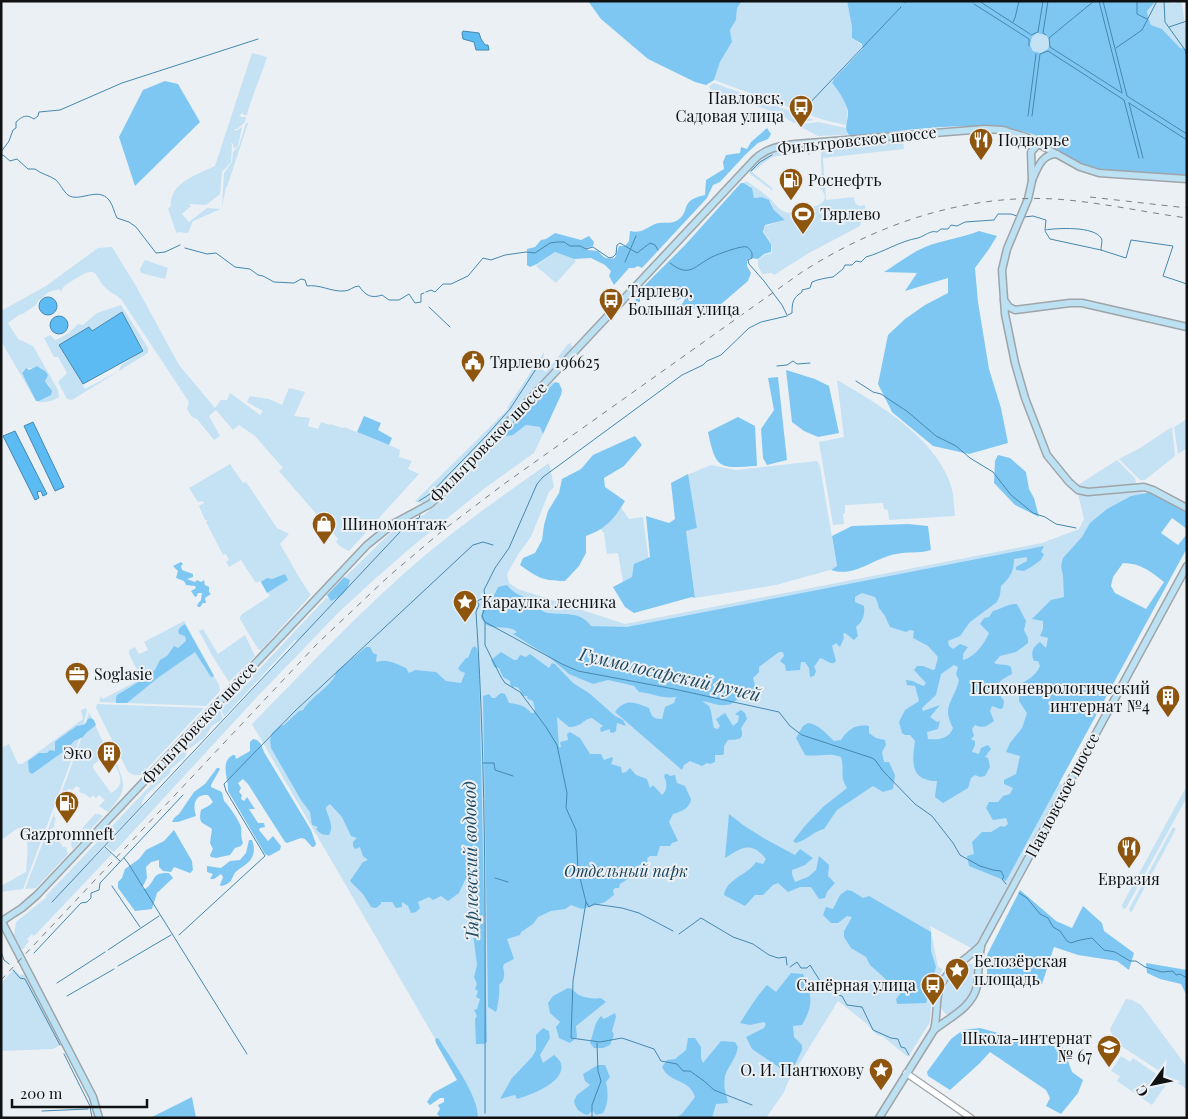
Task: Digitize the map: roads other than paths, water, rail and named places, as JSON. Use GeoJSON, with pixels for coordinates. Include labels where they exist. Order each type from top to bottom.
{"type":"FeatureCollection","features":[{"type":"Feature","properties":{"kind":"main road","name":"Фильтровское шоссе"},"geometry":{"type":"LineString","coordinates":[[2,921],[37,895],[368,545],[393,524],[430,504],[442,494],[761,154],[773,147],[788,145],[968,129],[1002,130],[1026,137],[1080,167],[1100,173],[1187,179]]}},
{"type":"Feature","properties":{"kind":"main road"},"geometry":{"type":"LineString","coordinates":[[1026,137],[1031,152],[1032,181]]}},
{"type":"Feature","properties":{"kind":"main road"},"geometry":{"type":"LineString","coordinates":[[1031,152],[1041,144]]}},
{"type":"Feature","properties":{"kind":"main road"},"geometry":{"type":"LineString","coordinates":[[1041,144],[1043,159]]}},
{"type":"Feature","properties":{"kind":"main road"},"geometry":{"type":"LineString","coordinates":[[1058,154],[1047,156],[1043,159],[1032,181],[1028,199],[1003,262],[1005,314],[1019,379],[1040,438],[1047,454],[1069,482],[1078,490],[1088,492],[1144,487],[1187,508]]}},
{"type":"Feature","properties":{"kind":"main road"},"geometry":{"type":"LineString","coordinates":[[1004,299],[1009,307],[1015,310]]}},
{"type":"Feature","properties":{"kind":"main road"},"geometry":{"type":"LineString","coordinates":[[1005,314],[1015,310],[1082,303],[1187,327]]}},
{"type":"Feature","properties":{"kind":"main road","name":"Павловское шоссе"},"geometry":{"type":"LineString","coordinates":[[978,966],[981,946],[1187,566]]}},
{"type":"Feature","properties":{"kind":"main road"},"geometry":{"type":"LineString","coordinates":[[2,921],[93,1097],[99,1118]]}},
{"type":"Feature","properties":{"kind":"main road","name":"Павловское шоссе"},"geometry":{"type":"LineString","coordinates":[[964,960],[981,946]]}},
{"type":"Feature","properties":{"kind":"main road"},"geometry":{"type":"LineString","coordinates":[[879,1118],[934,1030],[937,1019],[939,990],[945,976],[964,960],[978,966],[978,979],[974,993],[967,1005],[934,1030]]}},
{"type":"Feature","properties":{"kind":"main road"},"geometry":{"type":"LineString","coordinates":[[937,1008],[944,1015],[953,1016]]}},
{"type":"Feature","properties":{"kind":"street"},"geometry":{"type":"LineString","coordinates":[[906,1073],[971,1118]]}},
{"type":"Feature","properties":{"kind":"waterway"},"geometry":{"type":"LineString","coordinates":[[979,1],[1030,34]]}},
{"type":"Feature","properties":{"kind":"waterway"},"geometry":{"type":"LineString","coordinates":[[1013,22],[1019,1]]}},
{"type":"Feature","properties":{"kind":"waterway"},"geometry":{"type":"LineString","coordinates":[[1031,35],[1038,32],[1043,1]]}},
{"type":"Feature","properties":{"kind":"waterway"},"geometry":{"type":"LineString","coordinates":[[1046,35],[1043,33],[1048,1]]}},
{"type":"Feature","properties":{"kind":"waterway"},"geometry":{"type":"LineString","coordinates":[[1094,1],[1049,38],[1050,47],[1122,93]]}},
{"type":"Feature","properties":{"kind":"waterway"},"geometry":{"type":"LineString","coordinates":[[1099,1],[1122,92]]}},
{"type":"Feature","properties":{"kind":"waterway"},"geometry":{"type":"LineString","coordinates":[[1103,1],[1127,96],[1187,134]]}},
{"type":"Feature","properties":{"kind":"waterway"},"geometry":{"type":"LineString","coordinates":[[1137,1],[1137,14],[1147,19]]}},
{"type":"Feature","properties":{"kind":"waterway"},"geometry":{"type":"LineString","coordinates":[[1116,48],[1142,30],[1157,1]]}},
{"type":"Feature","properties":{"kind":"waterway"},"geometry":{"type":"LineString","coordinates":[[1164,1],[1165,22],[1185,50],[1187,57]]}},
{"type":"Feature","properties":{"kind":"waterway"},"geometry":{"type":"LineString","coordinates":[[974,4],[1029,39],[1029,46]]}},
{"type":"Feature","properties":{"kind":"waterway"},"geometry":{"type":"LineString","coordinates":[[806,107],[901,7]]}},
{"type":"Feature","properties":{"kind":"waterway"},"geometry":{"type":"LineString","coordinates":[[1169,27],[1187,21]]}},
{"type":"Feature","properties":{"kind":"waterway"},"geometry":{"type":"LineString","coordinates":[[1,152],[16,128],[16,122],[23,117],[27,116],[34,119],[38,116],[39,112],[60,110],[122,83],[258,39]]}},
{"type":"Feature","properties":{"kind":"waterway"},"geometry":{"type":"LineString","coordinates":[[1032,116],[1040,54],[1048,51],[1124,100],[1139,158]]}},
{"type":"Feature","properties":{"kind":"waterway"},"geometry":{"type":"LineString","coordinates":[[1028,116],[1036,54]]}},
{"type":"Feature","properties":{"kind":"waterway"},"geometry":{"type":"LineString","coordinates":[[1129,103],[1187,140]]}},
{"type":"Feature","properties":{"kind":"waterway"},"geometry":{"type":"LineString","coordinates":[[1129,103],[1143,158]]}},
{"type":"Feature","properties":{"kind":"waterway"},"geometry":{"type":"LineString","coordinates":[[1,156],[3,155],[10,161],[17,159],[28,169],[35,169],[53,178],[66,194],[72,197],[94,194],[105,196],[109,200],[117,218],[129,222],[136,227],[156,253],[165,252],[180,245]]}},
{"type":"Feature","properties":{"kind":"waterway"},"geometry":{"type":"LineString","coordinates":[[751,171],[760,162],[772,155]]}},
{"type":"Feature","properties":{"kind":"waterway"},"geometry":{"type":"LineString","coordinates":[[788,315],[792,313],[794,301],[802,290],[810,288],[812,282],[833,277],[845,265],[852,265],[856,261],[861,262],[866,257],[930,232],[948,229],[951,225],[957,226],[965,222],[994,220],[998,214],[1017,216]]}},
{"type":"Feature","properties":{"kind":"waterway"},"geometry":{"type":"LineString","coordinates":[[1024,217],[1033,216],[1046,220],[1045,230],[1075,229],[1091,231],[1102,239],[1101,250],[1126,258],[1131,240],[1173,246],[1163,276],[1187,284]]}},
{"type":"Feature","properties":{"kind":"waterway"},"geometry":{"type":"LineString","coordinates":[[1045,231],[1050,239],[1101,250]]}},
{"type":"Feature","properties":{"kind":"waterway"},"geometry":{"type":"LineString","coordinates":[[625,262],[636,236]]}},
{"type":"Feature","properties":{"kind":"waterway"},"geometry":{"type":"LineString","coordinates":[[426,292],[431,290],[435,292],[443,284],[451,284],[468,276],[483,258],[491,260],[505,255],[526,252],[535,253],[550,243],[564,242],[570,246],[580,246],[586,249],[593,247],[609,258],[616,254],[617,245],[620,243],[637,253],[650,243],[655,245],[658,250]]}},
{"type":"Feature","properties":{"kind":"waterway"},"geometry":{"type":"LineString","coordinates":[[670,263],[677,268],[688,270],[719,254],[735,248],[747,247],[752,253],[752,258],[748,260],[749,264],[782,305],[787,315]]}},
{"type":"Feature","properties":{"kind":"waterway"},"geometry":{"type":"LineString","coordinates":[[185,248],[207,254],[216,253],[235,267],[250,269],[274,282],[294,283],[301,279],[305,280],[307,286],[339,291],[346,291],[359,286],[369,295],[375,297],[382,295],[389,300],[399,300],[409,294],[415,303],[421,302],[421,294],[424,293]]}},
{"type":"Feature","properties":{"kind":"waterway"},"geometry":{"type":"LineString","coordinates":[[429,307],[450,327]]}},
{"type":"Feature","properties":{"kind":"waterway","name":"Гуммолосарский ручей"},"geometry":{"type":"LineString","coordinates":[[787,316],[761,322],[749,328],[721,355],[682,375],[543,477],[537,484],[509,548],[495,568],[484,590],[486,605],[482,616],[485,622],[578,671],[674,689],[779,712],[790,726],[802,735],[872,758],[915,804],[932,816],[960,855],[980,866],[1001,871],[1004,877],[1002,879],[1006,884]]}},
{"type":"Feature","properties":{"kind":"waterway"},"geometry":{"type":"LineString","coordinates":[[777,366],[787,365],[793,361],[797,364],[810,363]]}},
{"type":"Feature","properties":{"kind":"waterway"},"geometry":{"type":"LineString","coordinates":[[419,501],[430,494],[487,435],[510,409],[536,369]]}},
{"type":"Feature","properties":{"kind":"waterway"},"geometry":{"type":"LineString","coordinates":[[856,381],[873,392],[881,394],[908,412],[936,436],[956,446],[970,458],[993,472],[1011,495],[1033,513],[1045,517],[1056,524],[1076,528]]}},
{"type":"Feature","properties":{"kind":"waterway"},"geometry":{"type":"LineString","coordinates":[[52,902],[408,522],[419,518],[420,515]]}},
{"type":"Feature","properties":{"kind":"waterway"},"geometry":{"type":"LineString","coordinates":[[179,935],[265,856],[226,791],[224,784],[295,711],[473,545],[483,542],[493,545]]}},
{"type":"Feature","properties":{"kind":"waterway","name":"Тярлевский водовод"},"geometry":{"type":"LineString","coordinates":[[484,598],[477,601],[479,605],[476,612],[484,799],[485,1113]]}},
{"type":"Feature","properties":{"kind":"waterway","name":"Тярлевский водовод"},"geometry":{"type":"LineString","coordinates":[[476,602],[473,604],[476,608]]}},
{"type":"Feature","properties":{"kind":"waterway"},"geometry":{"type":"LineString","coordinates":[[485,623],[485,645],[501,677],[505,683],[520,692],[557,745],[567,793],[566,808],[576,830],[578,870],[586,902],[573,981],[571,1038],[600,1042],[622,1038],[654,1049],[661,1061],[677,1064],[683,1071],[690,1071],[714,1090],[752,1105]]}},
{"type":"Feature","properties":{"kind":"waterway"},"geometry":{"type":"LineString","coordinates":[[483,763],[494,763],[495,770],[513,776]]}},
{"type":"Feature","properties":{"kind":"waterway"},"geometry":{"type":"LineString","coordinates":[[34,953],[81,903],[87,902],[91,898],[91,893],[99,890],[100,883],[183,795]]}},
{"type":"Feature","properties":{"kind":"waterway"},"geometry":{"type":"LineString","coordinates":[[105,847],[120,861]]}},
{"type":"Feature","properties":{"kind":"waterway"},"geometry":{"type":"LineString","coordinates":[[124,858],[247,1054]]}},
{"type":"Feature","properties":{"kind":"waterway"},"geometry":{"type":"LineString","coordinates":[[495,878],[508,882]]}},
{"type":"Feature","properties":{"kind":"waterway"},"geometry":{"type":"LineString","coordinates":[[112,886],[140,927]]}},
{"type":"Feature","properties":{"kind":"waterway","name":"Гуммолосарский ручей"},"geometry":{"type":"LineString","coordinates":[[1019,893],[1027,898],[1040,914],[1048,918],[1053,927],[1060,931],[1067,941],[1071,943],[1092,938],[1104,950],[1115,952],[1130,961],[1136,961],[1145,967],[1162,972],[1173,971],[1176,975],[1180,974],[1187,978]]}},
{"type":"Feature","properties":{"kind":"waterway"},"geometry":{"type":"LineString","coordinates":[[586,902],[589,907],[594,904],[622,908],[639,913],[673,931]]}},
{"type":"Feature","properties":{"kind":"waterway"},"geometry":{"type":"LineString","coordinates":[[108,950],[159,916]]}},
{"type":"Feature","properties":{"kind":"waterway"},"geometry":{"type":"LineString","coordinates":[[679,934],[701,918],[733,937],[753,944],[769,955],[778,958],[786,957],[787,965]]}},
{"type":"Feature","properties":{"kind":"waterway"},"geometry":{"type":"LineString","coordinates":[[118,966],[171,935]]}},
{"type":"Feature","properties":{"kind":"waterway"},"geometry":{"type":"LineString","coordinates":[[1,951],[4,960],[9,964]]}},
{"type":"Feature","properties":{"kind":"waterway"},"geometry":{"type":"LineString","coordinates":[[57,983],[105,952]]}},
{"type":"Feature","properties":{"kind":"waterway"},"geometry":{"type":"LineString","coordinates":[[790,967],[797,962],[801,968],[807,968],[810,965],[822,984],[826,986],[829,983],[833,985],[835,989],[833,993],[842,996],[847,1005],[862,1007],[873,1030],[898,1039],[901,1047],[905,1048],[909,1055]]}},
{"type":"Feature","properties":{"kind":"waterway"},"geometry":{"type":"LineString","coordinates":[[67,996],[114,969]]}},
{"type":"Feature","properties":{"kind":"waterway"},"geometry":{"type":"LineString","coordinates":[[13,970],[20,978],[25,979],[60,1045]]}},
{"type":"Feature","properties":{"kind":"waterway"},"geometry":{"type":"LineString","coordinates":[[592,1118],[592,1105],[601,1081],[598,1071],[597,1043]]}},
{"type":"Feature","properties":{"kind":"waterway"},"geometry":{"type":"LineString","coordinates":[[64,1054],[90,1106],[92,1118]]}},
{"type":"Feature","properties":{"kind":"waterway"},"geometry":{"type":"LineString","coordinates":[[42,1111],[88,1109]]}},
{"type":"Feature","properties":{"kind":"railway"},"geometry":{"type":"LineString","coordinates":[[1090,197],[1187,208]]}},
{"type":"Feature","properties":{"kind":"railway"},"geometry":{"type":"LineString","coordinates":[[1,980],[318,643],[389,576],[442,531],[504,484],[802,272],[831,255],[891,226],[955,207],[988,202],[1021,199],[1072,200],[1187,218]]}},
{"type":"Feature","properties":{"kind":"place","name":"Павловск, Садовая улица"},"geometry":{"type":"Point","coordinates":[801,128]}},
{"type":"Feature","properties":{"kind":"place","name":"Подворье"},"geometry":{"type":"Point","coordinates":[981,161]}},
{"type":"Feature","properties":{"kind":"place","name":"Роснефть"},"geometry":{"type":"Point","coordinates":[791,201]}},
{"type":"Feature","properties":{"kind":"place","name":"Тярлево"},"geometry":{"type":"Point","coordinates":[803,235]}},
{"type":"Feature","properties":{"kind":"place","name":"Тярлево, Большая улица"},"geometry":{"type":"Point","coordinates":[611,321]}},
{"type":"Feature","properties":{"kind":"place","name":"Тярлево 196625"},"geometry":{"type":"Point","coordinates":[473,383]}},
{"type":"Feature","properties":{"kind":"place","name":"Шиномонтаж"},"geometry":{"type":"Point","coordinates":[324,545]}},
{"type":"Feature","properties":{"kind":"place","name":"Караулка лесника"},"geometry":{"type":"Point","coordinates":[465,623]}},
{"type":"Feature","properties":{"kind":"place","name":"Soglasie"},"geometry":{"type":"Point","coordinates":[77,695]}},
{"type":"Feature","properties":{"kind":"place","name":"Психоневрологический интернат №4"},"geometry":{"type":"Point","coordinates":[1168,718]}},
{"type":"Feature","properties":{"kind":"place","name":"Эко"},"geometry":{"type":"Point","coordinates":[109,774]}},
{"type":"Feature","properties":{"kind":"place","name":"Gazpromneft"},"geometry":{"type":"Point","coordinates":[67,824]}},
{"type":"Feature","properties":{"kind":"place","name":"Евразия"},"geometry":{"type":"Point","coordinates":[1129,869]}},
{"type":"Feature","properties":{"kind":"place","name":"Белозёрская площадь"},"geometry":{"type":"Point","coordinates":[957,991]}},
{"type":"Feature","properties":{"kind":"place","name":"Сапёрная улица"},"geometry":{"type":"Point","coordinates":[933,1006]}},
{"type":"Feature","properties":{"kind":"place","name":"Школа-интернат № 67"},"geometry":{"type":"Point","coordinates":[1109,1068]}},
{"type":"Feature","properties":{"kind":"place","name":"О. И. Пантюхову"},"geometry":{"type":"Point","coordinates":[881,1091]}},
{"type":"Feature","properties":{"kind":"park label","name":"Отдельный парк"},"geometry":{"type":"Point","coordinates":[626,871]}}]}
